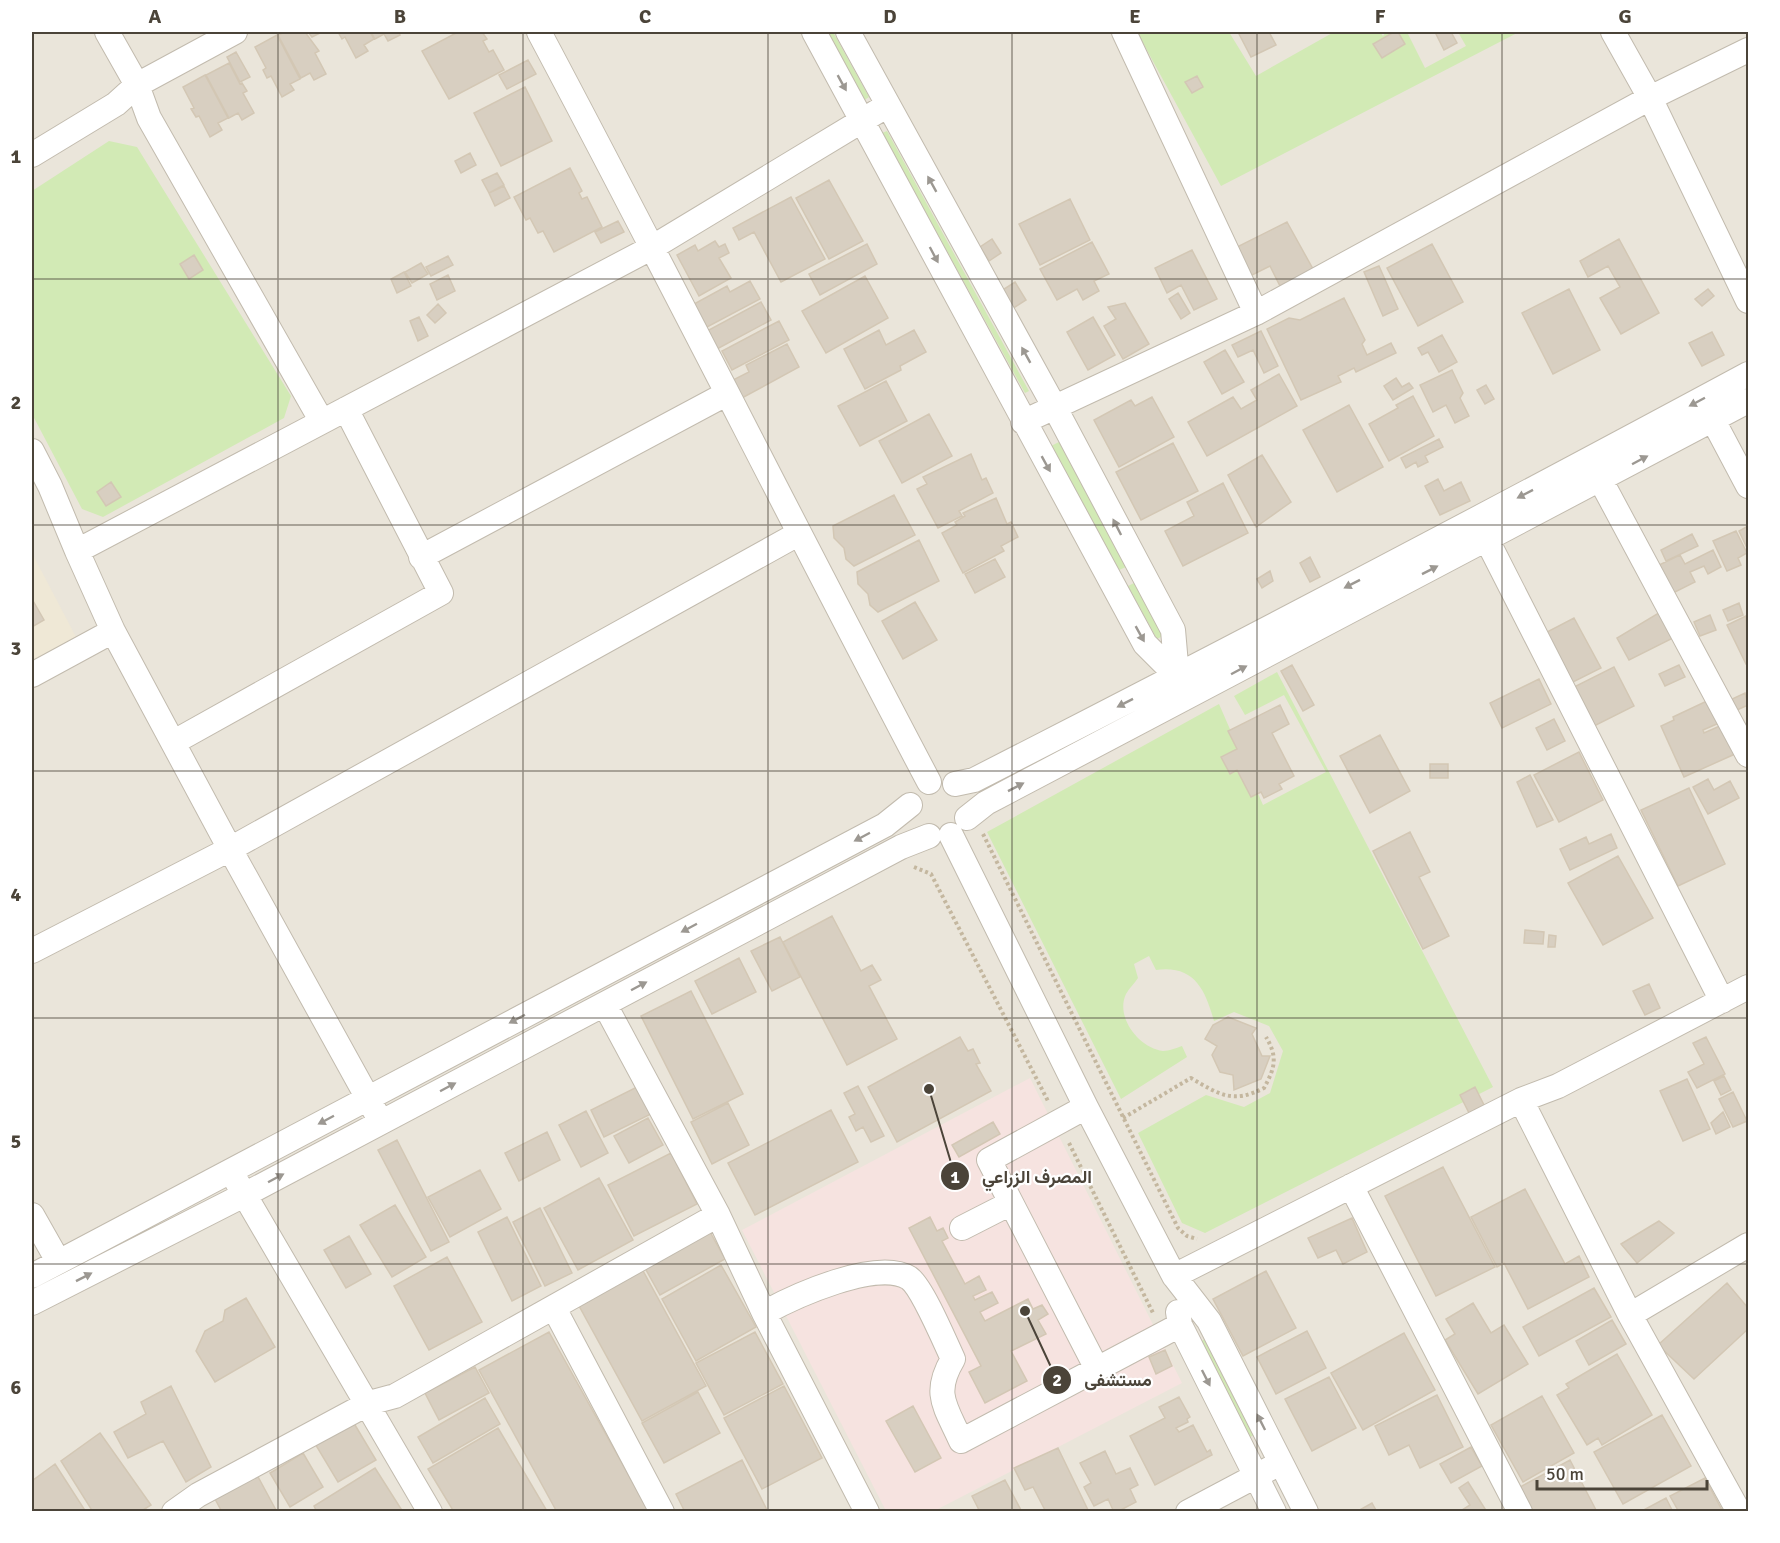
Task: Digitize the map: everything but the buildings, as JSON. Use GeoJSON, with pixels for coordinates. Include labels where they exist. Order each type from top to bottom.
{"type":"FeatureCollection","features":[{"type":"Feature","properties":{"kind":"street"},"geometry":{"type":"LineString","coordinates":[[107,32],[137,85],[149,118],[321,420]]}},
{"type":"Feature","properties":{"kind":"street"},"geometry":{"type":"LineString","coordinates":[[32,155],[117,104],[137,85],[235,32]]}},
{"type":"Feature","properties":{"kind":"street"},"geometry":{"type":"LineString","coordinates":[[539,32],[653,247],[798,534],[929,782]]}},
{"type":"Feature","properties":{"kind":"street"},"geometry":{"type":"LineString","coordinates":[[814,32],[1145,644],[1177,676],[1188,698]]}},
{"type":"Feature","properties":{"kind":"street"},"geometry":{"type":"LineString","coordinates":[[848,32],[1054,406],[1173,630],[1177,676]]}},
{"type":"Feature","properties":{"kind":"street"},"geometry":{"type":"LineString","coordinates":[[1124,32],[1256,313]]}},
{"type":"Feature","properties":{"kind":"street"},"geometry":{"type":"LineString","coordinates":[[1613,32],[1650,99],[1749,300]]}},
{"type":"Feature","properties":{"kind":"street"},"geometry":{"type":"LineString","coordinates":[[1023,422],[1256,313],[1650,99],[1749,50]]}},
{"type":"Feature","properties":{"kind":"street"},"geometry":{"type":"LineString","coordinates":[[77,551],[321,420],[653,247],[888,105]]}},
{"type":"Feature","properties":{"kind":"street"},"geometry":{"type":"LineString","coordinates":[[32,1303],[244,1195],[901,847],[958,829],[986,803],[1188,698],[1331,608],[1749,374]]}},
{"type":"Feature","properties":{"kind":"street"},"geometry":{"type":"LineString","coordinates":[[421,557],[726,394]]}},
{"type":"Feature","properties":{"kind":"street"},"geometry":{"type":"LineString","coordinates":[[958,829],[912,820],[910,805],[916,790],[929,782],[942,780],[955,784],[974,780],[1177,676],[1487,540],[1749,401]]}},
{"type":"Feature","properties":{"kind":"street"},"geometry":{"type":"LineString","coordinates":[[174,742],[441,593],[346,409]]}},
{"type":"Feature","properties":{"kind":"street"},"geometry":{"type":"LineString","coordinates":[[1713,420],[1749,486]]}},
{"type":"Feature","properties":{"kind":"street"},"geometry":{"type":"LineString","coordinates":[[32,451],[50,486],[113,631],[381,1122]]}},
{"type":"Feature","properties":{"kind":"street"},"geometry":{"type":"LineString","coordinates":[[1601,481],[1749,755]]}},
{"type":"Feature","properties":{"kind":"street"},"geometry":{"type":"LineString","coordinates":[[32,951],[230,849],[798,534]]}},
{"type":"Feature","properties":{"kind":"street"},"geometry":{"type":"LineString","coordinates":[[1487,540],[1722,1001]]}},
{"type":"Feature","properties":{"kind":"street"},"geometry":{"type":"LineString","coordinates":[[1112,584],[1139,569]]}},
{"type":"Feature","properties":{"kind":"street"},"geometry":{"type":"LineString","coordinates":[[32,675],[113,631]]}},
{"type":"Feature","properties":{"kind":"street"},"geometry":{"type":"LineString","coordinates":[[955,784],[965,795],[958,829],[1086,1107],[1174,1276],[1209,1321],[1306,1512]]}},
{"type":"Feature","properties":{"kind":"street"},"geometry":{"type":"LineString","coordinates":[[32,1276],[885,825],[910,805]]}},
{"type":"Feature","properties":{"kind":"street"},"geometry":{"type":"LineString","coordinates":[[1174,1276],[1521,1100],[1558,1086],[1749,987]]}},
{"type":"Feature","properties":{"kind":"street"},"geometry":{"type":"LineString","coordinates":[[605,1005],[718,1215],[764,1312],[867,1512]]}},
{"type":"Feature","properties":{"kind":"street"},"geometry":{"type":"LineString","coordinates":[[1521,1100],[1630,1315],[1739,1512]]}},
{"type":"Feature","properties":{"kind":"street"},"geometry":{"type":"LineString","coordinates":[[1086,1107],[989,1160],[1096,1369]]}},
{"type":"Feature","properties":{"kind":"street"},"geometry":{"type":"LineString","coordinates":[[231,1171],[369,1403],[430,1512]]}},
{"type":"Feature","properties":{"kind":"street"},"geometry":{"type":"LineString","coordinates":[[1351,1186],[1520,1512]]}},
{"type":"Feature","properties":{"kind":"street"},"geometry":{"type":"LineString","coordinates":[[962,1228],[1011,1203]]}},
{"type":"Feature","properties":{"kind":"street"},"geometry":{"type":"LineString","coordinates":[[32,1215],[58,1261]]}},
{"type":"Feature","properties":{"kind":"street"},"geometry":{"type":"LineString","coordinates":[[174,1512],[203,1503],[369,1403],[395,1396],[718,1215]]}},
{"type":"Feature","properties":{"kind":"street"},"geometry":{"type":"LineString","coordinates":[[1630,1315],[1749,1245]]}},
{"type":"Feature","properties":{"kind":"street"},"geometry":{"type":"LineString","coordinates":[[764,1312],[803,1292],[843,1279],[891,1273],[909,1278],[919,1291],[953,1359],[942,1377],[941,1395],[961,1441],[1172,1330]]}},
{"type":"Feature","properties":{"kind":"street"},"geometry":{"type":"LineString","coordinates":[[1174,1276],[1172,1330],[1256,1476],[1274,1512]]}},
{"type":"Feature","properties":{"kind":"street"},"geometry":{"type":"LineString","coordinates":[[554,1308],[662,1512]]}},
{"type":"Feature","properties":{"kind":"street"},"geometry":{"type":"LineString","coordinates":[[1188,1512],[1281,1462]]}},
{"type":"Feature","properties":{"kind":"path"},"geometry":{"type":"LineString","coordinates":[[958,829],[982,836],[1178,1228],[1187,1236],[1199,1239]]}},
{"type":"Feature","properties":{"kind":"path"},"geometry":{"type":"LineString","coordinates":[[906,864],[931,874],[1059,1122],[1172,1330]]}},
{"type":"Feature","properties":{"kind":"path"},"geometry":{"type":"LineString","coordinates":[[1099,1132],[1191,1078],[1227,1096],[1244,1098],[1264,1088],[1276,1060],[1266,1037]]}},
{"type":"Feature","properties":{"kind":"shaded area"},"geometry":{"type":"Polygon","coordinates":[[[32,32],[1748,32],[1748,1511],[32,1511],[32,32]]]}},
{"type":"Feature","properties":{"kind":"shaded area"},"geometry":{"type":"Polygon","coordinates":[[[32,553],[76,637],[32,661],[32,553]]]}},
{"type":"Feature","properties":{"kind":"shaded area"},"geometry":{"type":"Polygon","coordinates":[[[1030,1078],[1182,1383],[934,1511],[886,1511],[742,1230],[1030,1078]]]}},
{"type":"Feature","properties":{"kind":"green space"},"geometry":{"type":"Polygon","coordinates":[[[826,32],[833,32],[869,97],[863,101],[826,32]]]}},
{"type":"Feature","properties":{"kind":"green space"},"geometry":{"type":"Polygon","coordinates":[[[1137,32],[1229,32],[1256,76],[1334,32],[1380,32],[1383,36],[1386,32],[1407,32],[1425,68],[1466,46],[1458,32],[1519,32],[1221,186],[1137,32]]]}},
{"type":"Feature","properties":{"kind":"green space"},"geometry":{"type":"Polygon","coordinates":[[[887,131],[1029,391],[1025,393],[882,133],[887,131]]]}},
{"type":"Feature","properties":{"kind":"green space"},"geometry":{"type":"Polygon","coordinates":[[[109,141],[137,147],[291,396],[284,418],[103,517],[82,509],[32,414],[32,191],[109,141]]]}},
{"type":"Feature","properties":{"kind":"green space"},"geometry":{"type":"Polygon","coordinates":[[[1059,442],[1126,567],[1119,570],[1051,446],[1059,442]]]}},
{"type":"Feature","properties":{"kind":"green space"},"geometry":{"type":"Polygon","coordinates":[[[1134,583],[1163,636],[1157,639],[1128,586],[1134,583]]]}},
{"type":"Feature","properties":{"kind":"green space"},"geometry":{"type":"Polygon","coordinates":[[[1277,672],[1493,1087],[1205,1233],[1182,1223],[1138,1133],[1206,1095],[1244,1107],[1270,1093],[1283,1051],[1269,1026],[1234,1012],[1214,1021],[1202,989],[1196,982],[1180,971],[1156,970],[1149,956],[1134,964],[1138,978],[1127,992],[1123,1003],[1127,1021],[1138,1038],[1154,1049],[1163,1051],[1182,1046],[1187,1057],[1121,1099],[987,832],[1219,704],[1263,805],[1326,772],[1284,695],[1245,715],[1234,696],[1277,672]]]}},
{"type":"Feature","properties":{"kind":"green space"},"geometry":{"type":"Polygon","coordinates":[[[1206,1338],[1256,1434],[1250,1437],[1200,1342],[1206,1338]]]}},
{"type":"Feature","properties":{"kind":"place","name":"المصرف الزراعي"},"geometry":{"type":"Point","coordinates":[929,1089]}},
{"type":"Feature","properties":{"kind":"place","name":"مستشفى"},"geometry":{"type":"Point","coordinates":[1025,1311]}}]}
